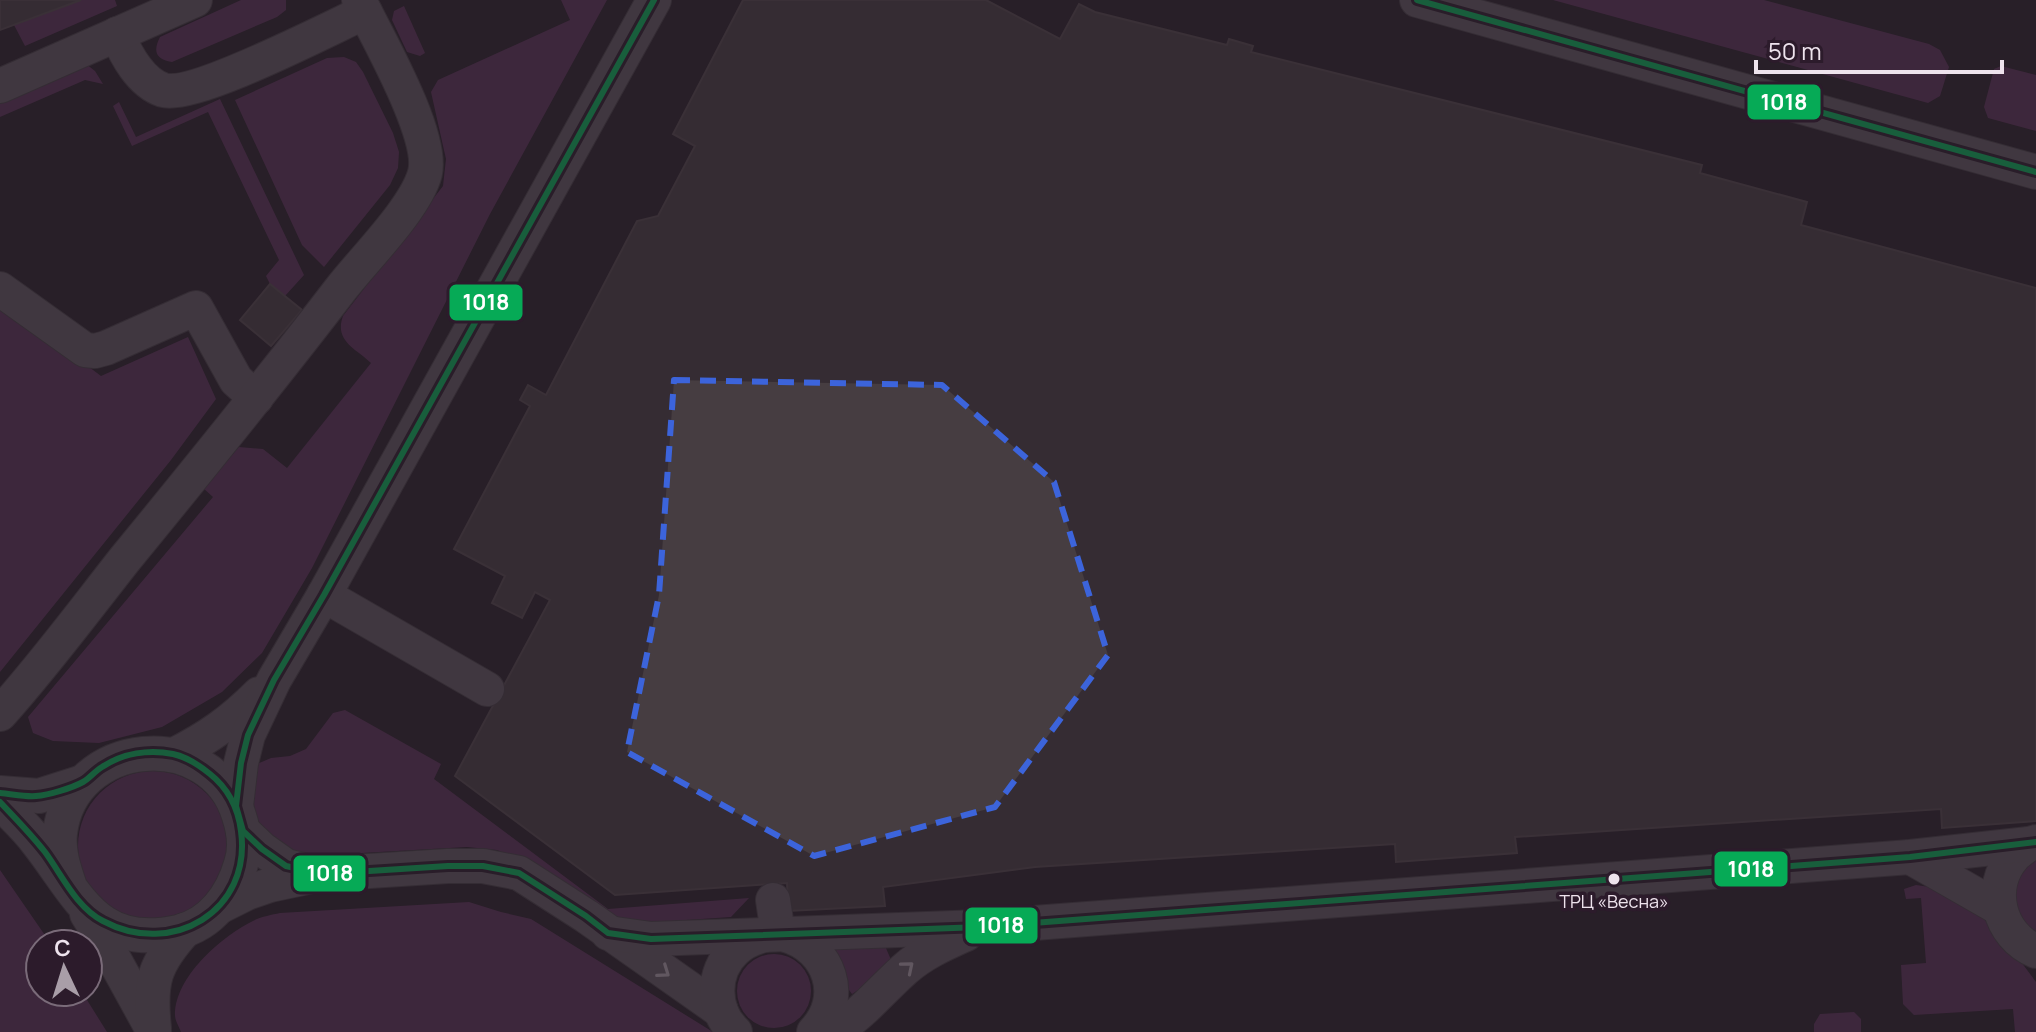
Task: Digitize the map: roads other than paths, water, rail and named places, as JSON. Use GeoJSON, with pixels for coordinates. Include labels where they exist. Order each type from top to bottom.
{"type":"FeatureCollection","features":[{"type":"Feature","properties":{"kind":"street"},"geometry":{"type":"LineString","coordinates":[[0,86],[195,0]]}},
{"type":"Feature","properties":{"kind":"street"},"geometry":{"type":"LineString","coordinates":[[322,874],[286,866],[262,849],[240,818],[221,783],[199,765],[174,755],[149,752],[125,756],[102,766],[83,782],[68,806],[60,833],[61,861],[74,894],[100,921],[127,933],[156,937],[185,930],[204,921],[219,907],[235,884],[243,858],[240,818],[241,763],[248,735],[274,680],[654,0]]}},
{"type":"Feature","properties":{"kind":"street"},"geometry":{"type":"LineString","coordinates":[[1417,0],[2036,172]]}},
{"type":"Feature","properties":{"kind":"street"},"geometry":{"type":"LineString","coordinates":[[0,714],[406,209],[425,171],[426,152],[421,130],[362,6],[218,80],[180,90],[163,90],[142,76],[117,34]]}},
{"type":"Feature","properties":{"kind":"street"},"geometry":{"type":"LineString","coordinates":[[0,289],[85,350],[95,351],[196,308],[236,380],[256,398]]}},
{"type":"Feature","properties":{"kind":"street"},"geometry":{"type":"LineString","coordinates":[[324,595],[487,689]]}},
{"type":"Feature","properties":{"kind":"street"},"geometry":{"type":"LineString","coordinates":[[174,755],[202,741],[234,719],[274,680]]}},
{"type":"Feature","properties":{"kind":"street"},"geometry":{"type":"LineString","coordinates":[[0,793],[39,796],[83,782]]}},
{"type":"Feature","properties":{"kind":"street"},"geometry":{"type":"LineString","coordinates":[[0,802],[36,840],[74,894],[154,1032]]}},
{"type":"Feature","properties":{"kind":"street"},"geometry":{"type":"LineString","coordinates":[[608,933],[651,939],[981,927],[1910,857],[2032,843]]}},
{"type":"Feature","properties":{"kind":"street"},"geometry":{"type":"LineString","coordinates":[[2032,843],[2014,856],[2003,871],[1998,890],[1999,908],[2006,925],[2017,939],[2035,952]]}},
{"type":"Feature","properties":{"kind":"street"},"geometry":{"type":"LineString","coordinates":[[1910,857],[1999,908]]}},
{"type":"Feature","properties":{"kind":"street"},"geometry":{"type":"LineString","coordinates":[[219,907],[270,885],[322,874],[448,866],[483,866],[519,873],[608,933],[728,1022]]}},
{"type":"Feature","properties":{"kind":"street"},"geometry":{"type":"LineString","coordinates":[[773,900],[776,935]]}},
{"type":"Feature","properties":{"kind":"street"},"geometry":{"type":"LineString","coordinates":[[833,1032],[852,1021],[907,967],[930,950],[981,927]]}},
{"type":"Feature","properties":{"kind":"street"},"geometry":{"type":"LineString","coordinates":[[154,1032],[151,1003],[153,982],[169,948],[185,930]]}},
{"type":"Feature","properties":{"kind":"street"},"geometry":{"type":"LineString","coordinates":[[728,1022],[718,1001],[718,979],[727,958],[743,943],[776,935],[801,940],[816,952],[828,972],[829,1006],[814,1032]]}},
{"type":"Feature","properties":{"kind":"place","name":"ТРЦ «Весна»"},"geometry":{"type":"Point","coordinates":[1614,879]}}]}
